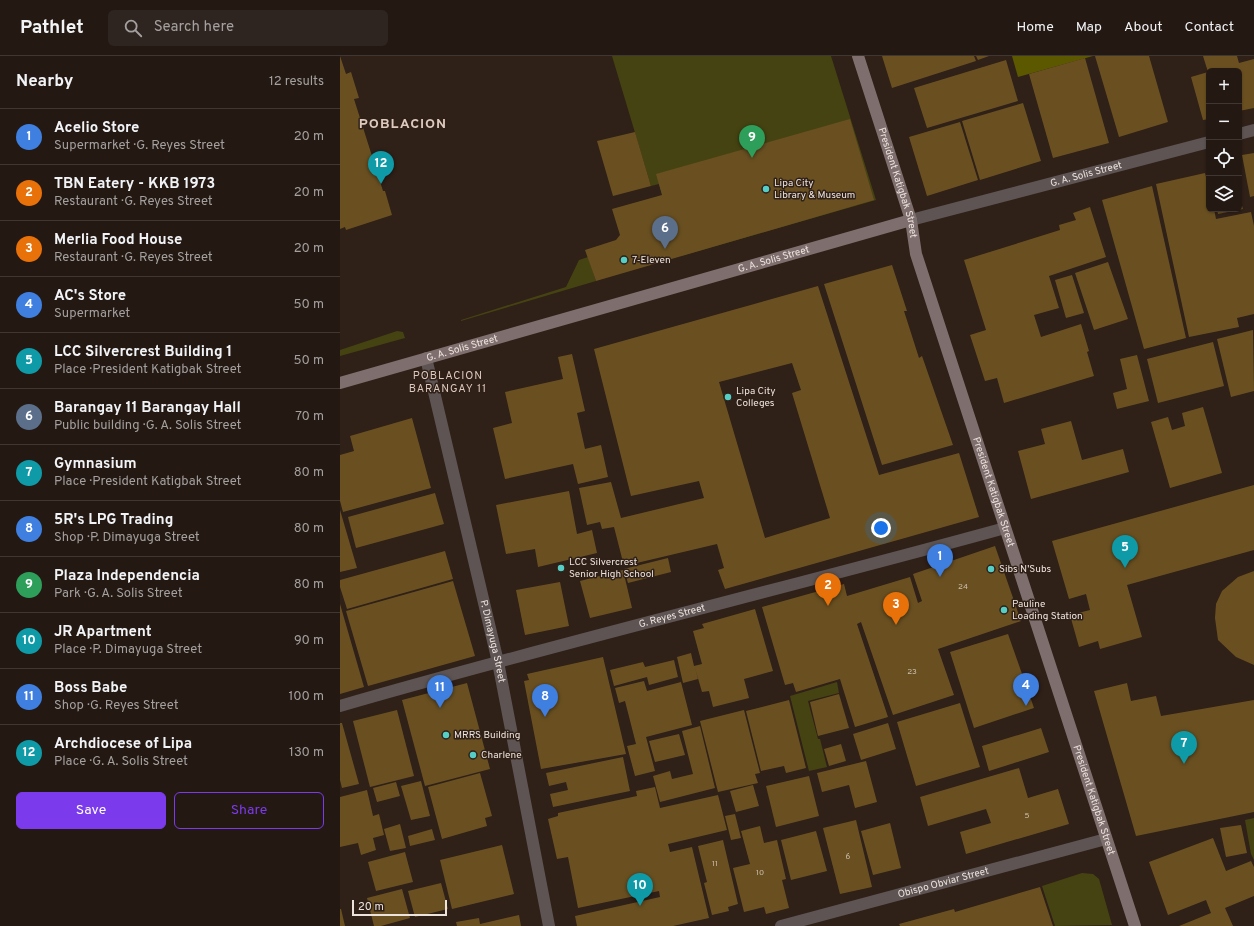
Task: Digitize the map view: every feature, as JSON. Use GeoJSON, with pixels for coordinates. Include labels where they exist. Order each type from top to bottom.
{"type":"FeatureCollection","features":[{"type":"Feature","properties":{"kind":"street","name":"President Katigbak Street"},"geometry":{"type":"LineString","coordinates":[[858,56],[910,220],[916,254],[1135,926]]}},
{"type":"Feature","properties":{"kind":"street"},"geometry":{"type":"LineString","coordinates":[[1242,133],[1254,130]]}},
{"type":"Feature","properties":{"kind":"street","name":"G. A. Solis Street"},"geometry":{"type":"LineString","coordinates":[[340,383],[910,220],[1206,143]]}},
{"type":"Feature","properties":{"kind":"street","name":"P. Dimayuga Street"},"geometry":{"type":"LineString","coordinates":[[426,358],[498,662],[549,926]]}},
{"type":"Feature","properties":{"kind":"street","name":"G. Reyes Street"},"geometry":{"type":"LineString","coordinates":[[340,706],[707,606],[853,570],[1005,528]]}},
{"type":"Feature","properties":{"kind":"street","name":"Obispo Obviar Street"},"geometry":{"type":"LineString","coordinates":[[781,926],[1106,839]]}},
{"type":"Feature","properties":{"kind":"shaded area"},"geometry":{"type":"Polygon","coordinates":[[[612,56],[831,56],[876,200],[681,256],[659,184],[651,186],[612,56]]]}},
{"type":"Feature","properties":{"kind":"shaded area"},"geometry":{"type":"Polygon","coordinates":[[[1012,56],[1093,56],[1018,77],[1012,56]]]}},
{"type":"Feature","properties":{"kind":"shaded area"},"geometry":{"type":"Polygon","coordinates":[[[588,257],[596,281],[461,321],[566,287],[579,260],[588,257]]]}},
{"type":"Feature","properties":{"kind":"shaded area"},"geometry":{"type":"Polygon","coordinates":[[[397,331],[403,332],[405,338],[340,356],[340,350],[397,331]]]}},
{"type":"Feature","properties":{"kind":"shaded area"},"geometry":{"type":"Polygon","coordinates":[[[837,682],[839,693],[808,701],[827,767],[809,771],[790,696],[837,682]]]}},
{"type":"Feature","properties":{"kind":"shaded area"},"geometry":{"type":"Polygon","coordinates":[[[1254,818],[1254,860],[1251,854],[1245,820],[1254,818]]]}},
{"type":"Feature","properties":{"kind":"shaded area"},"geometry":{"type":"Polygon","coordinates":[[[1082,873],[1093,874],[1099,879],[1112,925],[1055,926],[1042,886],[1082,873]]]}},
{"type":"Feature","properties":{"kind":"building"},"geometry":{"type":"Polygon","coordinates":[[[340,56],[346,74],[351,72],[359,98],[354,99],[392,215],[346,230],[345,227],[340,229],[340,56]]]}},
{"type":"Feature","properties":{"kind":"building"},"geometry":{"type":"Polygon","coordinates":[[[882,56],[974,56],[976,61],[892,88],[882,56]]]}},
{"type":"Feature","properties":{"kind":"building"},"geometry":{"type":"Polygon","coordinates":[[[976,56],[989,56],[978,60],[976,56]]]}},
{"type":"Feature","properties":{"kind":"building"},"geometry":{"type":"Polygon","coordinates":[[[1095,56],[1149,56],[1168,122],[1119,137],[1095,56]]]}},
{"type":"Feature","properties":{"kind":"building"},"geometry":{"type":"Polygon","coordinates":[[[1203,56],[1237,56],[1239,63],[1254,59],[1254,108],[1242,110],[1242,68],[1207,68],[1203,56]]]}},
{"type":"Feature","properties":{"kind":"building"},"geometry":{"type":"Polygon","coordinates":[[[1085,58],[1109,143],[1053,158],[1029,74],[1085,58]]]}},
{"type":"Feature","properties":{"kind":"building"},"geometry":{"type":"Polygon","coordinates":[[[1006,60],[1018,101],[927,128],[914,88],[1006,60]]]}},
{"type":"Feature","properties":{"kind":"building"},"geometry":{"type":"Polygon","coordinates":[[[1206,73],[1206,120],[1203,120],[1191,77],[1206,73]]]}},
{"type":"Feature","properties":{"kind":"building"},"geometry":{"type":"Polygon","coordinates":[[[1023,103],[1041,161],[980,180],[962,121],[1023,103]]]}},
{"type":"Feature","properties":{"kind":"building","name":"Lipa City Library & Museum"},"geometry":{"type":"Polygon","coordinates":[[[850,119],[874,200],[596,281],[585,250],[616,240],[620,235],[612,209],[662,195],[656,174],[850,119]]]}},
{"type":"Feature","properties":{"kind":"building"},"geometry":{"type":"Polygon","coordinates":[[[960,122],[978,180],[927,196],[909,137],[960,122]]]}},
{"type":"Feature","properties":{"kind":"building"},"geometry":{"type":"Polygon","coordinates":[[[635,132],[651,186],[613,196],[597,141],[635,132]]]}},
{"type":"Feature","properties":{"kind":"building"},"geometry":{"type":"Polygon","coordinates":[[[1254,153],[1254,196],[1250,197],[1242,155],[1254,153]]]}},
{"type":"Feature","properties":{"kind":"building"},"geometry":{"type":"Polygon","coordinates":[[[1205,173],[1206,212],[1215,212],[1216,219],[1251,212],[1254,226],[1254,314],[1237,318],[1239,327],[1189,337],[1156,184],[1205,173]]]}},
{"type":"Feature","properties":{"kind":"building"},"geometry":{"type":"Polygon","coordinates":[[[1152,186],[1186,338],[1144,349],[1102,200],[1152,186]]]}},
{"type":"Feature","properties":{"kind":"building"},"geometry":{"type":"Polygon","coordinates":[[[1090,207],[1106,257],[1049,276],[1059,308],[1034,315],[1041,337],[1081,324],[1089,351],[1087,352],[1094,376],[1004,403],[997,378],[985,381],[970,335],[986,330],[964,260],[1060,230],[1059,225],[1076,220],[1073,213],[1090,207]]]}},
{"type":"Feature","properties":{"kind":"building"},"geometry":{"type":"Polygon","coordinates":[[[1218,212],[1228,212],[1218,214],[1218,212]]]}},
{"type":"Feature","properties":{"kind":"building"},"geometry":{"type":"Polygon","coordinates":[[[1108,262],[1128,319],[1094,330],[1075,273],[1108,262]]]}},
{"type":"Feature","properties":{"kind":"building"},"geometry":{"type":"Polygon","coordinates":[[[892,265],[907,311],[904,311],[919,358],[922,356],[953,445],[882,465],[824,284],[892,265]]]}},
{"type":"Feature","properties":{"kind":"building"},"geometry":{"type":"Polygon","coordinates":[[[1072,275],[1084,313],[1066,318],[1055,280],[1072,275]]]}},
{"type":"Feature","properties":{"kind":"building","name":"Lipa City Colleges"},"geometry":{"type":"Polygon","coordinates":[[[818,286],[879,475],[959,453],[979,517],[725,589],[718,570],[724,568],[717,544],[624,566],[614,527],[602,529],[600,522],[587,525],[579,488],[611,482],[621,518],[704,498],[699,481],[631,496],[594,349],[818,286]],[[792,363],[719,382],[765,538],[830,518],[792,393],[801,390],[792,363]]]}},
{"type":"Feature","properties":{"kind":"building"},"geometry":{"type":"Polygon","coordinates":[[[1253,330],[1254,391],[1231,397],[1217,339],[1253,330]]]}},
{"type":"Feature","properties":{"kind":"building"},"geometry":{"type":"Polygon","coordinates":[[[1213,342],[1224,386],[1158,403],[1147,359],[1213,342]]]}},
{"type":"Feature","properties":{"kind":"building"},"geometry":{"type":"Polygon","coordinates":[[[572,354],[585,411],[577,413],[585,449],[601,445],[608,477],[578,484],[573,464],[505,479],[493,428],[512,423],[505,392],[563,379],[558,357],[572,354]]]}},
{"type":"Feature","properties":{"kind":"building"},"geometry":{"type":"Polygon","coordinates":[[[1137,355],[1149,401],[1117,409],[1113,393],[1127,389],[1120,359],[1137,355]]]}},
{"type":"Feature","properties":{"kind":"building"},"geometry":{"type":"Polygon","coordinates":[[[1203,407],[1222,473],[1170,488],[1151,422],[1168,417],[1172,430],[1185,426],[1182,413],[1203,407]]]}},
{"type":"Feature","properties":{"kind":"building"},"geometry":{"type":"Polygon","coordinates":[[[412,418],[431,488],[343,512],[340,501],[340,455],[354,451],[350,436],[412,418]]]}},
{"type":"Feature","properties":{"kind":"building"},"geometry":{"type":"Polygon","coordinates":[[[1071,421],[1082,460],[1123,449],[1129,472],[1031,499],[1018,451],[1045,444],[1041,429],[1071,421]]]}},
{"type":"Feature","properties":{"kind":"building"},"geometry":{"type":"Polygon","coordinates":[[[1254,485],[1254,550],[1127,585],[1142,637],[1100,649],[1098,641],[1079,647],[1070,615],[1090,610],[1086,594],[1069,599],[1052,541],[1254,485]]]}},
{"type":"Feature","properties":{"kind":"building"},"geometry":{"type":"Polygon","coordinates":[[[569,491],[577,534],[592,530],[597,553],[538,567],[535,549],[506,554],[496,505],[569,491]]]}},
{"type":"Feature","properties":{"kind":"building"},"geometry":{"type":"Polygon","coordinates":[[[435,493],[444,524],[356,548],[348,517],[435,493]]]}},
{"type":"Feature","properties":{"kind":"building"},"geometry":{"type":"Polygon","coordinates":[[[340,510],[357,568],[340,572],[340,510]]]}},
{"type":"Feature","properties":{"kind":"building"},"geometry":{"type":"Polygon","coordinates":[[[995,546],[1021,621],[938,649],[954,695],[893,715],[861,622],[857,624],[888,717],[855,727],[840,679],[796,692],[793,683],[785,685],[762,607],[844,584],[847,596],[910,577],[918,603],[922,601],[913,574],[995,546]]]}},
{"type":"Feature","properties":{"kind":"building"},"geometry":{"type":"Polygon","coordinates":[[[445,551],[453,579],[347,609],[340,587],[340,580],[445,551]]]}},
{"type":"Feature","properties":{"kind":"building"},"geometry":{"type":"Polygon","coordinates":[[[668,558],[671,572],[628,583],[624,569],[668,558]]]}},
{"type":"Feature","properties":{"kind":"building"},"geometry":{"type":"Polygon","coordinates":[[[623,570],[632,608],[590,618],[580,581],[623,570]]]}},
{"type":"Feature","properties":{"kind":"building"},"geometry":{"type":"Polygon","coordinates":[[[1254,571],[1254,665],[1236,657],[1218,640],[1215,618],[1216,604],[1222,591],[1238,577],[1254,571]]]}},
{"type":"Feature","properties":{"kind":"building"},"geometry":{"type":"Polygon","coordinates":[[[453,581],[475,656],[368,686],[346,611],[453,581]]]}},
{"type":"Feature","properties":{"kind":"building"},"geometry":{"type":"Polygon","coordinates":[[[560,582],[569,626],[525,635],[516,590],[560,582]]]}},
{"type":"Feature","properties":{"kind":"building"},"geometry":{"type":"Polygon","coordinates":[[[340,604],[364,687],[340,694],[340,604]]]}},
{"type":"Feature","properties":{"kind":"building"},"geometry":{"type":"Polygon","coordinates":[[[755,609],[773,671],[744,679],[749,698],[713,707],[709,691],[702,692],[695,668],[698,679],[683,683],[677,657],[691,653],[694,666],[702,664],[693,631],[704,628],[702,624],[755,609]]]}},
{"type":"Feature","properties":{"kind":"building"},"geometry":{"type":"Polygon","coordinates":[[[1008,634],[1034,708],[974,728],[950,652],[1008,634]]]}},
{"type":"Feature","properties":{"kind":"building"},"geometry":{"type":"Polygon","coordinates":[[[603,657],[626,754],[541,769],[524,681],[529,680],[527,674],[603,657]]]}},
{"type":"Feature","properties":{"kind":"building"},"geometry":{"type":"Polygon","coordinates":[[[674,660],[678,677],[649,685],[647,677],[614,686],[610,670],[643,662],[645,667],[674,660]]]}},
{"type":"Feature","properties":{"kind":"building"},"geometry":{"type":"Polygon","coordinates":[[[644,681],[647,691],[681,682],[692,725],[646,737],[655,771],[635,776],[627,746],[636,744],[625,701],[619,703],[615,688],[644,681]]]}},
{"type":"Feature","properties":{"kind":"building","name":"MRRS Building"},"geometry":{"type":"Polygon","coordinates":[[[467,683],[490,769],[425,786],[402,700],[467,683]]]}},
{"type":"Feature","properties":{"kind":"building"},"geometry":{"type":"Polygon","coordinates":[[[1127,683],[1131,701],[1156,696],[1161,716],[1254,700],[1254,812],[1136,836],[1094,691],[1127,683]]]}},
{"type":"Feature","properties":{"kind":"building"},"geometry":{"type":"Polygon","coordinates":[[[839,694],[849,728],[818,736],[810,702],[839,694]]]}},
{"type":"Feature","properties":{"kind":"building"},"geometry":{"type":"Polygon","coordinates":[[[789,700],[806,768],[786,773],[784,766],[761,771],[746,711],[789,700]]]}},
{"type":"Feature","properties":{"kind":"building"},"geometry":{"type":"Polygon","coordinates":[[[960,703],[980,767],[916,786],[897,722],[960,703]]]}},
{"type":"Feature","properties":{"kind":"building"},"geometry":{"type":"Polygon","coordinates":[[[397,710],[414,776],[370,787],[353,721],[397,710]]]}},
{"type":"Feature","properties":{"kind":"building"},"geometry":{"type":"Polygon","coordinates":[[[744,710],[760,773],[755,774],[758,783],[718,792],[700,721],[744,710]]]}},
{"type":"Feature","properties":{"kind":"building"},"geometry":{"type":"Polygon","coordinates":[[[340,723],[342,723],[359,784],[342,788],[340,780],[340,723]]]}},
{"type":"Feature","properties":{"kind":"building"},"geometry":{"type":"Polygon","coordinates":[[[888,723],[896,749],[861,760],[853,734],[888,723]]]}},
{"type":"Feature","properties":{"kind":"building"},"geometry":{"type":"Polygon","coordinates":[[[700,726],[715,788],[660,802],[653,776],[670,771],[672,779],[693,774],[682,731],[700,726]]]}},
{"type":"Feature","properties":{"kind":"building"},"geometry":{"type":"Polygon","coordinates":[[[1041,728],[1049,752],[989,771],[982,746],[1041,728]]]}},
{"type":"Feature","properties":{"kind":"building"},"geometry":{"type":"Polygon","coordinates":[[[679,734],[685,755],[655,762],[649,741],[679,734]]]}},
{"type":"Feature","properties":{"kind":"building"},"geometry":{"type":"Polygon","coordinates":[[[841,744],[846,761],[829,766],[824,749],[841,744]]]}},
{"type":"Feature","properties":{"kind":"building"},"geometry":{"type":"Polygon","coordinates":[[[623,757],[630,791],[553,807],[550,794],[568,790],[566,782],[549,786],[546,773],[623,757]]]}},
{"type":"Feature","properties":{"kind":"building"},"geometry":{"type":"Polygon","coordinates":[[[866,761],[877,802],[855,808],[849,785],[822,792],[817,773],[866,761]]]}},
{"type":"Feature","properties":{"kind":"building"},"geometry":{"type":"Polygon","coordinates":[[[1019,768],[1028,798],[1058,789],[1069,824],[966,854],[960,832],[991,823],[986,809],[928,826],[920,797],[1019,768]]]}},
{"type":"Feature","properties":{"kind":"building"},"geometry":{"type":"Polygon","coordinates":[[[480,773],[492,816],[485,818],[487,826],[442,839],[428,787],[480,773]]]}},
{"type":"Feature","properties":{"kind":"building"},"geometry":{"type":"Polygon","coordinates":[[[809,776],[819,816],[776,827],[766,786],[809,776]]]}},
{"type":"Feature","properties":{"kind":"building"},"geometry":{"type":"Polygon","coordinates":[[[421,781],[430,816],[411,820],[401,786],[421,781]]]}},
{"type":"Feature","properties":{"kind":"building"},"geometry":{"type":"Polygon","coordinates":[[[396,782],[400,796],[377,802],[373,788],[396,782]]]}},
{"type":"Feature","properties":{"kind":"building"},"geometry":{"type":"Polygon","coordinates":[[[753,785],[759,806],[736,812],[730,791],[753,785]]]}},
{"type":"Feature","properties":{"kind":"building"},"geometry":{"type":"Polygon","coordinates":[[[655,787],[660,808],[718,795],[727,830],[668,844],[670,852],[692,847],[709,918],[673,926],[577,926],[575,916],[660,897],[659,891],[578,908],[568,857],[557,859],[548,819],[558,816],[558,813],[637,796],[636,791],[655,787]]]}},
{"type":"Feature","properties":{"kind":"building"},"geometry":{"type":"Polygon","coordinates":[[[367,790],[373,816],[379,814],[384,835],[373,838],[376,850],[361,855],[358,843],[340,847],[340,797],[367,790]]]}},
{"type":"Feature","properties":{"kind":"building"},"geometry":{"type":"Polygon","coordinates":[[[735,814],[741,838],[731,840],[725,816],[735,814]]]}},
{"type":"Feature","properties":{"kind":"building"},"geometry":{"type":"Polygon","coordinates":[[[856,820],[872,887],[840,894],[823,828],[856,820]]]}},
{"type":"Feature","properties":{"kind":"building"},"geometry":{"type":"Polygon","coordinates":[[[890,823],[901,868],[873,875],[861,831],[890,823]]]}},
{"type":"Feature","properties":{"kind":"building"},"geometry":{"type":"Polygon","coordinates":[[[400,824],[406,848],[390,851],[384,829],[400,824]]]}},
{"type":"Feature","properties":{"kind":"building"},"geometry":{"type":"Polygon","coordinates":[[[1241,825],[1247,853],[1226,857],[1220,828],[1241,825]]]}},
{"type":"Feature","properties":{"kind":"building"},"geometry":{"type":"Polygon","coordinates":[[[760,826],[764,843],[777,840],[786,879],[782,880],[789,908],[766,914],[764,907],[744,912],[733,868],[750,864],[741,831],[760,826]]]}},
{"type":"Feature","properties":{"kind":"building"},"geometry":{"type":"Polygon","coordinates":[[[432,829],[435,840],[410,846],[408,836],[432,829]]]}},
{"type":"Feature","properties":{"kind":"building"},"geometry":{"type":"Polygon","coordinates":[[[816,831],[827,871],[791,880],[781,840],[816,831]]]}},
{"type":"Feature","properties":{"kind":"building"},"geometry":{"type":"Polygon","coordinates":[[[1213,838],[1226,871],[1251,861],[1254,867],[1254,896],[1225,908],[1233,926],[1179,926],[1211,913],[1206,900],[1168,915],[1149,862],[1213,838]]]}},
{"type":"Feature","properties":{"kind":"building"},"geometry":{"type":"Polygon","coordinates":[[[723,840],[738,904],[728,907],[729,911],[712,915],[704,883],[707,882],[698,846],[723,840]]]}},
{"type":"Feature","properties":{"kind":"building"},"geometry":{"type":"Polygon","coordinates":[[[502,845],[514,894],[452,909],[440,860],[502,845]]]}},
{"type":"Feature","properties":{"kind":"building"},"geometry":{"type":"Polygon","coordinates":[[[405,852],[413,882],[376,891],[368,862],[405,852]]]}},
{"type":"Feature","properties":{"kind":"building"},"geometry":{"type":"Polygon","coordinates":[[[441,883],[448,909],[415,917],[408,891],[441,883]]]}},
{"type":"Feature","properties":{"kind":"building"},"geometry":{"type":"Polygon","coordinates":[[[1040,887],[1053,926],[900,926],[899,924],[954,909],[955,912],[1040,887]]]}},
{"type":"Feature","properties":{"kind":"building"},"geometry":{"type":"Polygon","coordinates":[[[402,889],[410,918],[381,926],[374,926],[367,898],[402,889]]]}},
{"type":"Feature","properties":{"kind":"building"},"geometry":{"type":"Polygon","coordinates":[[[341,909],[345,926],[340,926],[341,909]]]}},
{"type":"Feature","properties":{"kind":"building"},"geometry":{"type":"Polygon","coordinates":[[[519,915],[521,926],[457,926],[456,922],[479,918],[480,924],[519,915]]]}},
{"type":"Feature","properties":{"kind":"place","name":"Plaza Independencia"},"geometry":{"type":"Point","coordinates":[752,158]}},
{"type":"Feature","properties":{"kind":"place","name":"Archdiocese of Lipa"},"geometry":{"type":"Point","coordinates":[381,184]}},
{"type":"Feature","properties":{"kind":"place","name":"Lipa City Library & Museum"},"geometry":{"type":"Point","coordinates":[766,189]}},
{"type":"Feature","properties":{"kind":"place","name":"Barangay 11 Barangay Hall"},"geometry":{"type":"Point","coordinates":[665,249]}},
{"type":"Feature","properties":{"kind":"place","name":"7-Eleven"},"geometry":{"type":"Point","coordinates":[624,260]}},
{"type":"Feature","properties":{"kind":"place","name":"Lipa City Colleges"},"geometry":{"type":"Point","coordinates":[728,397]}},
{"type":"Feature","properties":{"kind":"place","name":"LCC Silvercrest Senior High School"},"geometry":{"type":"Point","coordinates":[561,568]}},
{"type":"Feature","properties":{"kind":"place","name":"LCC Silvercrest Building 1"},"geometry":{"type":"Point","coordinates":[1125,568]}},
{"type":"Feature","properties":{"kind":"place","name":"Sibs N'Subs"},"geometry":{"type":"Point","coordinates":[991,569]}},
{"type":"Feature","properties":{"kind":"place","name":"Acelio Store"},"geometry":{"type":"Point","coordinates":[940,577]}},
{"type":"Feature","properties":{"kind":"place","name":"TBN Eatery - KKB 1973"},"geometry":{"type":"Point","coordinates":[828,606]}},
{"type":"Feature","properties":{"kind":"place","name":"Pauline Loading Station"},"geometry":{"type":"Point","coordinates":[1004,610]}},
{"type":"Feature","properties":{"kind":"place","name":"Merlia Food House"},"geometry":{"type":"Point","coordinates":[896,625]}},
{"type":"Feature","properties":{"kind":"place","name":"AC's Store"},"geometry":{"type":"Point","coordinates":[1026,706]}},
{"type":"Feature","properties":{"kind":"place","name":"Boss Babe"},"geometry":{"type":"Point","coordinates":[440,708]}},
{"type":"Feature","properties":{"kind":"place","name":"5R's LPG Trading"},"geometry":{"type":"Point","coordinates":[545,717]}},
{"type":"Feature","properties":{"kind":"place","name":"MRRS Building"},"geometry":{"type":"Point","coordinates":[446,735]}},
{"type":"Feature","properties":{"kind":"place","name":"Charlene"},"geometry":{"type":"Point","coordinates":[473,755]}},
{"type":"Feature","properties":{"kind":"place","name":"Gymnasium"},"geometry":{"type":"Point","coordinates":[1184,764]}},
{"type":"Feature","properties":{"kind":"place","name":"JR Apartment"},"geometry":{"type":"Point","coordinates":[640,906]}},
{"type":"Feature","properties":{"kind":"district","name":"POBLACION"},"geometry":{"type":"Point","coordinates":[403,124]}},
{"type":"Feature","properties":{"kind":"district","name":"POBLACION BARANGAY 11"},"geometry":{"type":"Point","coordinates":[448,382]}}]}
